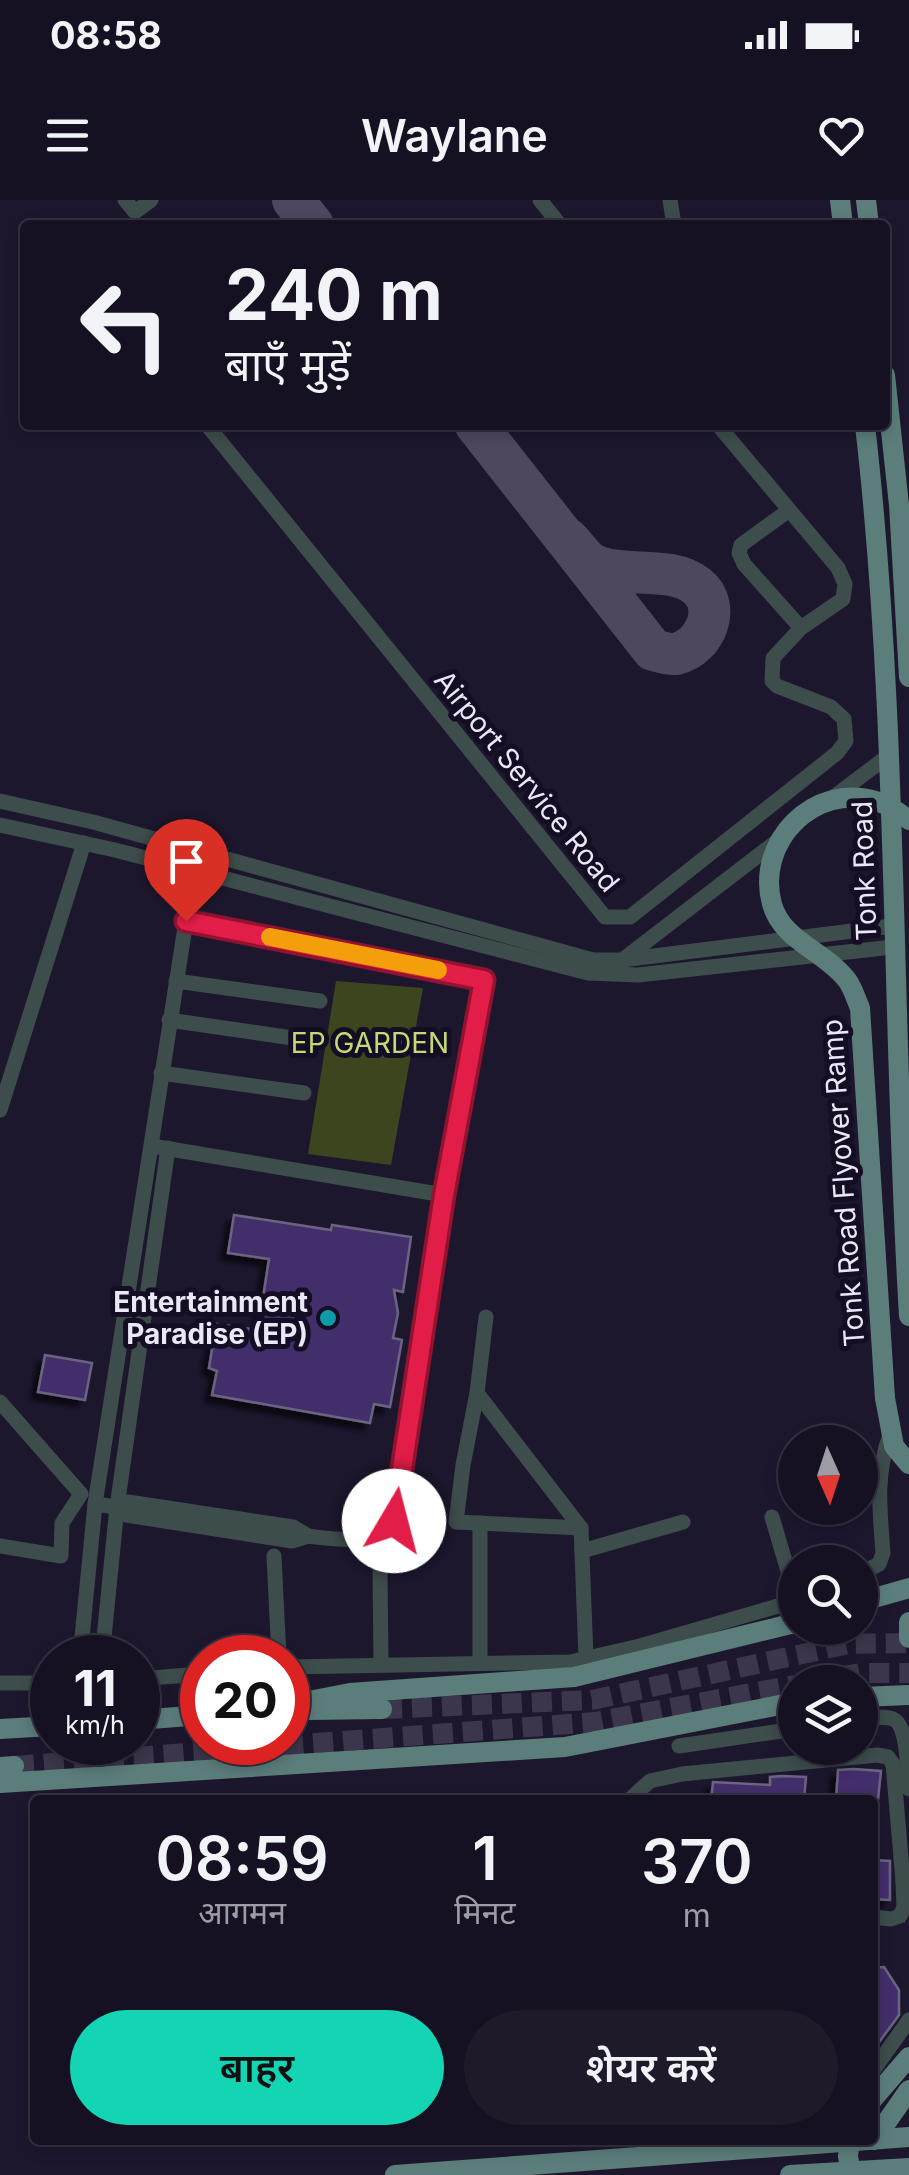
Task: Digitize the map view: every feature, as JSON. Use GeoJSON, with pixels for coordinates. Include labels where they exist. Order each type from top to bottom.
{"type":"FeatureCollection","features":[{"type":"Feature","properties":{"kind":"main road"},"geometry":{"type":"LineString","coordinates":[[890,421],[907,596],[909,677]]}},
{"type":"Feature","properties":{"kind":"main road","name":"Tonk Road"},"geometry":{"type":"LineString","coordinates":[[867,430],[888,756],[899,1145],[909,1316]]}},
{"type":"Feature","properties":{"kind":"main road","name":"Tonk Road Flyover Ramp"},"geometry":{"type":"LineString","coordinates":[[909,820],[873,799],[851,797],[821,802],[802,814],[780,838],[768,870],[778,919],[846,980],[860,1008],[885,1398],[890,1435],[899,1456],[909,1464]]}},
{"type":"Feature","properties":{"kind":"main road"},"geometry":{"type":"LineString","coordinates":[[878,1597],[909,1588]]}},
{"type":"Feature","properties":{"kind":"main road"},"geometry":{"type":"LineString","coordinates":[[909,1622],[909,1638]]}},
{"type":"Feature","properties":{"kind":"main road"},"geometry":{"type":"LineString","coordinates":[[310,1703],[350,1693],[574,1677],[778,1627]]}},
{"type":"Feature","properties":{"kind":"main road"},"geometry":{"type":"LineString","coordinates":[[878,1697],[909,1696]]}},
{"type":"Feature","properties":{"kind":"main road"},"geometry":{"type":"LineString","coordinates":[[0,1783],[565,1747],[677,1736],[778,1707]]}},
{"type":"Feature","properties":{"kind":"main road"},"geometry":{"type":"LineString","coordinates":[[310,1708],[382,1709]]}},
{"type":"Feature","properties":{"kind":"main road"},"geometry":{"type":"LineString","coordinates":[[0,1729],[30,1727]]}},
{"type":"Feature","properties":{"kind":"main road"},"geometry":{"type":"LineString","coordinates":[[878,2093],[909,2057]]}},
{"type":"Feature","properties":{"kind":"main road"},"geometry":{"type":"LineString","coordinates":[[878,2134],[909,2090]]}},
{"type":"Feature","properties":{"kind":"main road"},"geometry":{"type":"LineString","coordinates":[[878,2140],[909,2138]]}},
{"type":"Feature","properties":{"kind":"main road"},"geometry":{"type":"LineString","coordinates":[[395,2175],[780,2145]]}},
{"type":"Feature","properties":{"kind":"main road"},"geometry":{"type":"LineString","coordinates":[[850,2145],[851,2175]]}},
{"type":"Feature","properties":{"kind":"main road"},"geometry":{"type":"LineString","coordinates":[[790,2175],[909,2168]]}},
{"type":"Feature","properties":{"kind":"street"},"geometry":{"type":"LineString","coordinates":[[134,212],[151,200]]}},
{"type":"Feature","properties":{"kind":"street"},"geometry":{"type":"LineString","coordinates":[[540,200],[556,220]]}},
{"type":"Feature","properties":{"kind":"street","name":"Airport Service Road"},"geometry":{"type":"LineString","coordinates":[[211,430],[604,917],[630,917],[837,753],[846,741],[844,719],[831,707],[777,686],[772,680],[773,658],[801,628],[843,599],[845,584],[838,568],[722,430]]}},
{"type":"Feature","properties":{"kind":"street"},"geometry":{"type":"LineString","coordinates":[[788,510],[741,545],[739,553],[744,564],[801,628]]}},
{"type":"Feature","properties":{"kind":"street"},"geometry":{"type":"LineString","coordinates":[[622,960],[888,756]]}},
{"type":"Feature","properties":{"kind":"street"},"geometry":{"type":"LineString","coordinates":[[0,802],[93,822],[593,960],[893,936]]}},
{"type":"Feature","properties":{"kind":"street"},"geometry":{"type":"LineString","coordinates":[[0,824],[588,973],[638,975],[893,936]]}},
{"type":"Feature","properties":{"kind":"street"},"geometry":{"type":"LineString","coordinates":[[0,1110],[84,843]]}},
{"type":"Feature","properties":{"kind":"street"},"geometry":{"type":"LineString","coordinates":[[82,1635],[96,1504],[186,921],[484,980],[444,1195],[394,1521],[379,1536],[343,1540],[165,1507],[128,1502],[116,1506],[96,1504]]}},
{"type":"Feature","properties":{"kind":"street"},"geometry":{"type":"LineString","coordinates":[[176,981],[320,1000]]}},
{"type":"Feature","properties":{"kind":"street"},"geometry":{"type":"LineString","coordinates":[[169,1020],[313,1041]]}},
{"type":"Feature","properties":{"kind":"street"},"geometry":{"type":"LineString","coordinates":[[161,1073],[304,1093]]}},
{"type":"Feature","properties":{"kind":"street"},"geometry":{"type":"LineString","coordinates":[[149,1146],[444,1195]]}},
{"type":"Feature","properties":{"kind":"street"},"geometry":{"type":"LineString","coordinates":[[104,1635],[116,1506],[168,1148]]}},
{"type":"Feature","properties":{"kind":"street"},"geometry":{"type":"LineString","coordinates":[[486,1317],[478,1393],[456,1522],[581,1528]]}},
{"type":"Feature","properties":{"kind":"street"},"geometry":{"type":"LineString","coordinates":[[478,1393],[581,1528],[586,1658]]}},
{"type":"Feature","properties":{"kind":"street"},"geometry":{"type":"LineString","coordinates":[[0,1402],[81,1494],[62,1523],[61,1556],[0,1546]]}},
{"type":"Feature","properties":{"kind":"street"},"geometry":{"type":"LineString","coordinates":[[878,1564],[882,1553],[878,1481],[880,1461],[890,1435]]}},
{"type":"Feature","properties":{"kind":"street"},"geometry":{"type":"LineString","coordinates":[[772,1517],[780,1545]]}},
{"type":"Feature","properties":{"kind":"street"},"geometry":{"type":"LineString","coordinates":[[582,1550],[683,1522]]}},
{"type":"Feature","properties":{"kind":"street"},"geometry":{"type":"LineString","coordinates":[[480,1523],[480,1663]]}},
{"type":"Feature","properties":{"kind":"street"},"geometry":{"type":"LineString","coordinates":[[274,1556],[279,1635]]}},
{"type":"Feature","properties":{"kind":"street"},"geometry":{"type":"LineString","coordinates":[[380,1572],[381,1664]]}},
{"type":"Feature","properties":{"kind":"street"},"geometry":{"type":"LineString","coordinates":[[310,1666],[570,1662],[640,1646],[778,1603]]}},
{"type":"Feature","properties":{"kind":"street"},"geometry":{"type":"LineString","coordinates":[[0,1683],[30,1682]]}},
{"type":"Feature","properties":{"kind":"street"},"geometry":{"type":"LineString","coordinates":[[878,1718],[898,1720],[904,1730],[909,1789]]}},
{"type":"Feature","properties":{"kind":"street"},"geometry":{"type":"LineString","coordinates":[[682,1774],[677,1736],[778,1731]]}},
{"type":"Feature","properties":{"kind":"street"},"geometry":{"type":"LineString","coordinates":[[760,1734],[761,1768]]}},
{"type":"Feature","properties":{"kind":"street"},"geometry":{"type":"LineString","coordinates":[[635,1795],[650,1781],[682,1774],[888,1757],[893,1764],[905,1840],[906,1881],[900,1916],[878,1918]]}},
{"type":"Feature","properties":{"kind":"street"},"geometry":{"type":"LineString","coordinates":[[878,2064],[909,2020]]}},
{"type":"Feature","properties":{"kind":"green space","name":"EP GARDEN"},"geometry":{"type":"Polygon","coordinates":[[[336,981],[423,988],[391,1165],[308,1154],[336,981]]]}},
{"type":"Feature","properties":{"kind":"building","name":"Entertainment Paradise (EP)"},"geometry":{"type":"Polygon","coordinates":[[[234,1215],[411,1237],[403,1292],[394,1290],[398,1313],[393,1338],[402,1340],[390,1407],[374,1404],[370,1423],[212,1395],[217,1371],[209,1368],[216,1324],[258,1330],[269,1259],[228,1253],[234,1215]]]}},
{"type":"Feature","properties":{"kind":"building"},"geometry":{"type":"Polygon","coordinates":[[[45,1355],[92,1363],[85,1400],[38,1392],[45,1355]]]}},
{"type":"Feature","properties":{"kind":"building"},"geometry":{"type":"Polygon","coordinates":[[[838,1770],[881,1771],[878,1800],[878,1795],[836,1795],[838,1770]]]}},
{"type":"Feature","properties":{"kind":"building"},"geometry":{"type":"Polygon","coordinates":[[[770,1777],[806,1777],[804,1795],[712,1795],[713,1782],[770,1785],[770,1777]]]}},
{"type":"Feature","properties":{"kind":"building"},"geometry":{"type":"Polygon","coordinates":[[[878,1860],[890,1861],[890,1900],[878,1899],[878,1860]]]}},
{"type":"Feature","properties":{"kind":"building"},"geometry":{"type":"Polygon","coordinates":[[[884,1967],[899,1990],[899,2015],[878,2044],[878,1968],[884,1967]]]}},
{"type":"Feature","properties":{"kind":"taxiway"},"geometry":{"type":"LineString","coordinates":[[293,200],[309,220]]}},
{"type":"Feature","properties":{"kind":"taxiway"},"geometry":{"type":"LineString","coordinates":[[480,430],[653,650],[676,654],[687,650],[702,635],[707,625],[708,604],[697,586],[672,575],[601,568],[586,560],[568,539]]}},
{"type":"Feature","properties":{"kind":"tunnel"},"geometry":{"type":"LineString","coordinates":[[382,1709],[592,1700],[848,1644],[909,1643]]}},
{"type":"Feature","properties":{"kind":"tunnel"},"geometry":{"type":"LineString","coordinates":[[878,1673],[909,1673]]}},
{"type":"Feature","properties":{"kind":"tunnel"},"geometry":{"type":"LineString","coordinates":[[14,1766],[595,1722],[778,1688]]}},
{"type":"Feature","properties":{"kind":"slow traffic"},"geometry":{"type":"LineString","coordinates":[[270,937],[438,970]]}},
{"type":"Feature","properties":{"kind":"place","name":"Entertainment Paradise (EP)"},"geometry":{"type":"Point","coordinates":[328,1318]}},
{"type":"Feature","properties":{"kind":"route"},"geometry":{"type":"LineString","coordinates":[[186,921],[484,980],[444,1195],[394,1521]]}}]}
